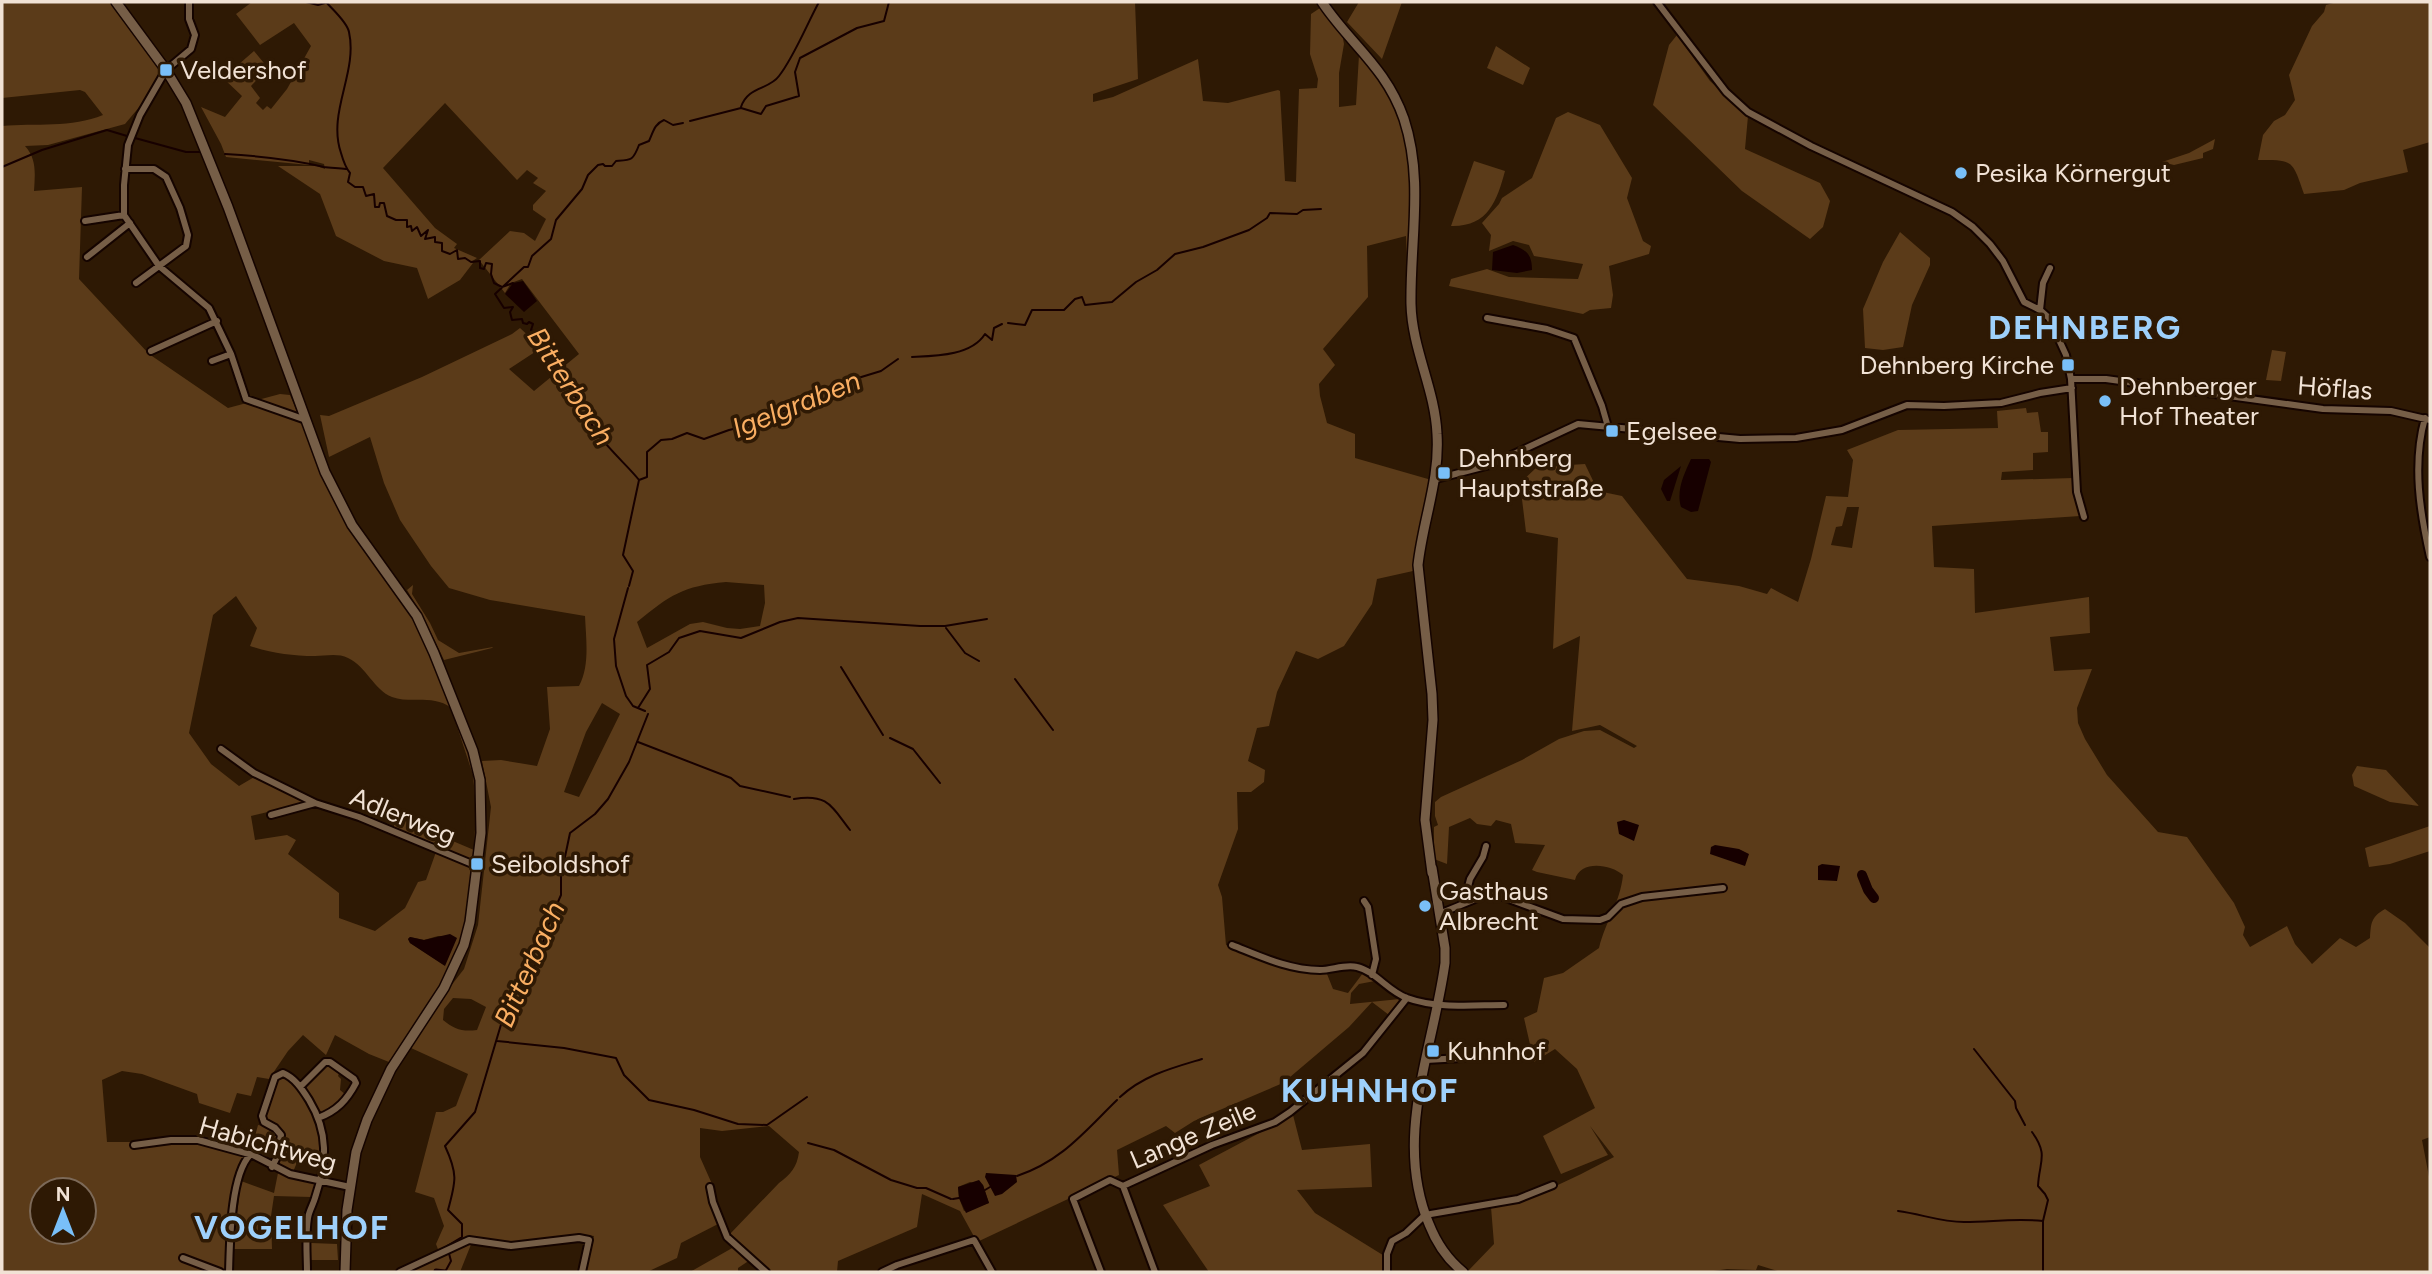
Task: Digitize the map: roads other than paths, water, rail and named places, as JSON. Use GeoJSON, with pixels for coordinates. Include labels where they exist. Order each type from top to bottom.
{"type":"FeatureCollection","features":[{"type":"Feature","properties":{"kind":"street"},"geometry":{"type":"LineString","coordinates":[[116,2],[166,70],[186,103],[325,472],[348,518],[416,616],[435,653],[473,751],[480,780],[482,806],[477,866],[470,922],[464,945],[444,988],[391,1069],[367,1120],[356,1152],[346,1210],[344,1265]]}},
{"type":"Feature","properties":{"kind":"street"},"geometry":{"type":"LineString","coordinates":[[189,2],[195,36],[191,49],[166,70],[140,115],[128,145],[124,215],[159,267],[209,308],[231,354],[246,400],[306,421]]}},
{"type":"Feature","properties":{"kind":"street"},"geometry":{"type":"LineString","coordinates":[[1322,2],[1384,77],[1404,118],[1413,153],[1416,181],[1412,269],[1413,329],[1436,422],[1436,479],[1420,544],[1418,565],[1433,720],[1426,843],[1446,963],[1419,1087],[1413,1148],[1418,1191],[1434,1238],[1463,1272]]}},
{"type":"Feature","properties":{"kind":"street"},"geometry":{"type":"LineString","coordinates":[[1657,2],[1726,92],[1748,112],[1811,146],[1952,212],[1990,244],[2003,261],[2024,302],[2040,310],[2057,331],[2071,379],[2077,492],[2084,517]]}},
{"type":"Feature","properties":{"kind":"street"},"geometry":{"type":"LineString","coordinates":[[125,169],[154,169],[166,177],[188,235],[186,246],[136,283]]}},
{"type":"Feature","properties":{"kind":"street"},"geometry":{"type":"LineString","coordinates":[[85,221],[124,215]]}},
{"type":"Feature","properties":{"kind":"street"},"geometry":{"type":"LineString","coordinates":[[87,257],[131,223]]}},
{"type":"Feature","properties":{"kind":"street"},"geometry":{"type":"LineString","coordinates":[[2040,310],[2043,283],[2050,268]]}},
{"type":"Feature","properties":{"kind":"street"},"geometry":{"type":"LineString","coordinates":[[1487,318],[1546,329],[1574,338],[1602,406],[1608,428]]}},
{"type":"Feature","properties":{"kind":"street"},"geometry":{"type":"LineString","coordinates":[[151,351],[217,321]]}},
{"type":"Feature","properties":{"kind":"street"},"geometry":{"type":"LineString","coordinates":[[212,361],[231,354]]}},
{"type":"Feature","properties":{"kind":"street","name":"Höflas"},"geometry":{"type":"LineString","coordinates":[[2071,379],[2106,379],[2323,409],[2390,411],[2428,419]]}},
{"type":"Feature","properties":{"kind":"street"},"geometry":{"type":"LineString","coordinates":[[1436,479],[1490,464],[1578,424],[1740,439],[1796,438],[1842,430],[1907,405],[2001,403],[2072,388]]}},
{"type":"Feature","properties":{"kind":"street"},"geometry":{"type":"LineString","coordinates":[[2428,419],[2418,449],[2423,522],[2430,557]]}},
{"type":"Feature","properties":{"kind":"street","name":"Adlerweg"},"geometry":{"type":"LineString","coordinates":[[221,749],[254,774],[315,803],[359,817],[477,866]]}},
{"type":"Feature","properties":{"kind":"street"},"geometry":{"type":"LineString","coordinates":[[1427,796],[1432,873]]}},
{"type":"Feature","properties":{"kind":"street","name":"Adlerweg"},"geometry":{"type":"LineString","coordinates":[[271,815],[315,803]]}},
{"type":"Feature","properties":{"kind":"street"},"geometry":{"type":"LineString","coordinates":[[1464,903],[1470,879],[1486,846]]}},
{"type":"Feature","properties":{"kind":"street"},"geometry":{"type":"LineString","coordinates":[[1439,914],[1485,895],[1498,895],[1563,919],[1600,920],[1608,917],[1621,904],[1642,897],[1723,888]]}},
{"type":"Feature","properties":{"kind":"street"},"geometry":{"type":"LineString","coordinates":[[1364,901],[1376,959],[1371,975]]}},
{"type":"Feature","properties":{"kind":"street"},"geometry":{"type":"LineString","coordinates":[[1232,945],[1275,962],[1322,970],[1343,966],[1358,967],[1407,999],[1438,1004],[1504,1005]]}},
{"type":"Feature","properties":{"kind":"street","name":"Lange Zeile"},"geometry":{"type":"LineString","coordinates":[[1101,1272],[1073,1199],[1110,1180],[1123,1186],[1212,1145],[1275,1122],[1363,1053],[1407,999]]}},
{"type":"Feature","properties":{"kind":"street"},"geometry":{"type":"LineString","coordinates":[[1426,1060],[1480,1057],[1498,1049]]}},
{"type":"Feature","properties":{"kind":"street"},"geometry":{"type":"LineString","coordinates":[[300,1087],[326,1062],[354,1079],[356,1083],[345,1101],[333,1112],[318,1118]]}},
{"type":"Feature","properties":{"kind":"street"},"geometry":{"type":"LineString","coordinates":[[272,1167],[277,1157],[281,1135],[264,1122],[262,1116],[275,1077],[281,1073],[286,1074],[300,1087],[318,1118],[325,1143],[319,1180],[308,1216],[307,1272]]}},
{"type":"Feature","properties":{"kind":"street","name":"Habichtweg"},"geometry":{"type":"LineString","coordinates":[[134,1145],[188,1139],[211,1143],[250,1155],[290,1174],[350,1187]]}},
{"type":"Feature","properties":{"kind":"street"},"geometry":{"type":"LineString","coordinates":[[229,1272],[233,1202],[241,1172],[250,1155]]}},
{"type":"Feature","properties":{"kind":"street"},"geometry":{"type":"LineString","coordinates":[[1387,1272],[1387,1254],[1392,1241],[1406,1233],[1425,1215],[1518,1199],[1553,1185]]}},
{"type":"Feature","properties":{"kind":"street"},"geometry":{"type":"LineString","coordinates":[[1123,1186],[1155,1272]]}},
{"type":"Feature","properties":{"kind":"street"},"geometry":{"type":"LineString","coordinates":[[710,1187],[727,1237],[766,1272]]}},
{"type":"Feature","properties":{"kind":"street"},"geometry":{"type":"LineString","coordinates":[[400,1272],[469,1240],[511,1245],[587,1239],[582,1272]]}},
{"type":"Feature","properties":{"kind":"street"},"geometry":{"type":"LineString","coordinates":[[882,1272],[974,1240],[992,1272]]}},
{"type":"Feature","properties":{"kind":"street"},"geometry":{"type":"LineString","coordinates":[[183,1258],[220,1272]]}},
{"type":"Feature","properties":{"kind":"waterway"},"geometry":{"type":"LineString","coordinates":[[306,2],[318,5],[325,3]]}},
{"type":"Feature","properties":{"kind":"waterway","name":"Bitterbach"},"geometry":{"type":"LineString","coordinates":[[326,2],[348,28],[351,47],[338,123],[341,153],[350,173],[348,182],[355,187],[363,187],[366,196],[374,194],[375,207],[384,203],[387,216],[396,220],[407,220],[407,227],[411,226],[412,231],[417,227],[421,236],[428,230],[425,239],[435,237],[435,242],[442,243],[442,251],[450,254],[457,250],[458,259],[480,261],[480,268],[484,269],[486,263],[492,264],[494,283],[502,287],[513,283]]}},
{"type":"Feature","properties":{"kind":"waterway"},"geometry":{"type":"LineString","coordinates":[[741,107],[748,95],[770,84],[785,68],[819,2]]}},
{"type":"Feature","properties":{"kind":"waterway"},"geometry":{"type":"LineString","coordinates":[[690,121],[741,108],[761,114],[766,106],[799,96],[795,72],[800,58],[857,28],[884,21],[889,2]]}},
{"type":"Feature","properties":{"kind":"waterway","name":"Bitterbach"},"geometry":{"type":"LineString","coordinates":[[629,586],[633,571],[623,555],[639,480],[593,427],[587,410],[563,379],[552,352],[544,351],[543,336],[531,330],[533,324],[523,323],[522,319],[512,320],[510,312],[513,307],[504,308],[495,294],[524,267],[528,267],[532,256],[551,239],[556,220],[598,165],[612,166],[616,161],[631,159],[639,145],[649,141],[656,126],[664,120],[673,125],[683,123]]}},
{"type":"Feature","properties":{"kind":"waterway"},"geometry":{"type":"LineString","coordinates":[[2,167],[42,150],[107,130],[127,136]]}},
{"type":"Feature","properties":{"kind":"waterway"},"geometry":{"type":"LineString","coordinates":[[135,138],[186,152],[202,152]]}},
{"type":"Feature","properties":{"kind":"waterway"},"geometry":{"type":"LineString","coordinates":[[225,154],[275,158],[346,169]]}},
{"type":"Feature","properties":{"kind":"waterway","name":"Igelgraben"},"geometry":{"type":"LineString","coordinates":[[1008,323],[1025,325],[1032,310],[1064,310],[1075,299],[1082,297],[1085,305],[1112,302],[1175,254],[1249,230],[1270,213],[1297,214],[1303,210],[1321,209]]}},
{"type":"Feature","properties":{"kind":"waterway","name":"Igelgraben"},"geometry":{"type":"LineString","coordinates":[[912,357],[962,351],[971,347],[985,334],[992,340],[994,328],[1002,324]]}},
{"type":"Feature","properties":{"kind":"waterway","name":"Igelgraben"},"geometry":{"type":"LineString","coordinates":[[639,480],[647,477],[647,452],[661,440],[687,433],[704,439],[767,421],[822,389],[881,371],[898,359]]}},
{"type":"Feature","properties":{"kind":"waterway","name":"Bitterbach"},"geometry":{"type":"LineString","coordinates":[[628,588],[614,639],[616,666],[626,696],[633,706],[645,711]]}},
{"type":"Feature","properties":{"kind":"waterway"},"geometry":{"type":"LineString","coordinates":[[638,708],[650,689],[647,665],[669,652],[679,638],[700,631],[741,638],[780,622],[798,618],[920,626],[945,626],[987,619]]}},
{"type":"Feature","properties":{"kind":"waterway"},"geometry":{"type":"LineString","coordinates":[[946,628],[965,653],[979,661]]}},
{"type":"Feature","properties":{"kind":"waterway"},"geometry":{"type":"LineString","coordinates":[[841,667],[883,735]]}},
{"type":"Feature","properties":{"kind":"waterway"},"geometry":{"type":"LineString","coordinates":[[1015,679],[1053,730]]}},
{"type":"Feature","properties":{"kind":"waterway","name":"Bitterbach"},"geometry":{"type":"LineString","coordinates":[[562,871],[570,833],[595,814],[608,799],[629,762],[648,714]]}},
{"type":"Feature","properties":{"kind":"waterway"},"geometry":{"type":"LineString","coordinates":[[890,738],[913,749],[940,783]]}},
{"type":"Feature","properties":{"kind":"waterway"},"geometry":{"type":"LineString","coordinates":[[638,742],[731,778],[740,786],[790,797]]}},
{"type":"Feature","properties":{"kind":"waterway"},"geometry":{"type":"LineString","coordinates":[[794,799],[822,800],[850,830]]}},
{"type":"Feature","properties":{"kind":"waterway","name":"Bitterbach"},"geometry":{"type":"LineString","coordinates":[[445,1272],[451,1261],[447,1246],[462,1237],[462,1224],[448,1210],[454,1178],[445,1146],[475,1112],[508,1001],[537,962],[561,895],[561,875]]}},
{"type":"Feature","properties":{"kind":"waterway"},"geometry":{"type":"LineString","coordinates":[[1862,875],[1874,898]]}},
{"type":"Feature","properties":{"kind":"waterway"},"geometry":{"type":"LineString","coordinates":[[497,1041],[564,1048],[616,1058],[624,1075],[649,1100],[738,1124],[767,1125],[807,1097]]}},
{"type":"Feature","properties":{"kind":"waterway"},"geometry":{"type":"LineString","coordinates":[[1974,1049],[2015,1101],[2025,1125]]}},
{"type":"Feature","properties":{"kind":"waterway"},"geometry":{"type":"LineString","coordinates":[[1120,1097],[1149,1078],[1202,1059]]}},
{"type":"Feature","properties":{"kind":"waterway"},"geometry":{"type":"LineString","coordinates":[[1017,1176],[1060,1154],[1117,1100]]}},
{"type":"Feature","properties":{"kind":"waterway"},"geometry":{"type":"LineString","coordinates":[[2032,1132],[2042,1153],[2038,1186],[2048,1200],[2043,1221],[2043,1272]]}},
{"type":"Feature","properties":{"kind":"waterway"},"geometry":{"type":"LineString","coordinates":[[808,1143],[834,1150],[891,1180],[926,1188],[951,1199]]}},
{"type":"Feature","properties":{"kind":"waterway"},"geometry":{"type":"LineString","coordinates":[[985,1190],[990,1187]]}},
{"type":"Feature","properties":{"kind":"waterway"},"geometry":{"type":"LineString","coordinates":[[953,1199],[959,1198]]}},
{"type":"Feature","properties":{"kind":"waterway"},"geometry":{"type":"LineString","coordinates":[[1898,1211],[1956,1222],[2043,1221]]}},
{"type":"Feature","properties":{"kind":"waterway"},"geometry":{"type":"LineString","coordinates":[[436,1271],[445,1272]]}},
{"type":"Feature","properties":{"kind":"place","name":"Veldershof"},"geometry":{"type":"Point","coordinates":[166,70]}},
{"type":"Feature","properties":{"kind":"place","name":"Pesika Körnergut"},"geometry":{"type":"Point","coordinates":[1961,173]}},
{"type":"Feature","properties":{"kind":"place","name":"Dehnberg Kirche"},"geometry":{"type":"Point","coordinates":[2068,365]}},
{"type":"Feature","properties":{"kind":"place","name":"Dehnberger Hof Theater"},"geometry":{"type":"Point","coordinates":[2105,401]}},
{"type":"Feature","properties":{"kind":"place","name":"Egelsee"},"geometry":{"type":"Point","coordinates":[1612,431]}},
{"type":"Feature","properties":{"kind":"place","name":"Dehnberg Hauptstraße"},"geometry":{"type":"Point","coordinates":[1444,473]}},
{"type":"Feature","properties":{"kind":"place","name":"Seiboldshof"},"geometry":{"type":"Point","coordinates":[477,864]}},
{"type":"Feature","properties":{"kind":"place","name":"Gasthaus Albrecht"},"geometry":{"type":"Point","coordinates":[1425,906]}},
{"type":"Feature","properties":{"kind":"place","name":"Kuhnhof"},"geometry":{"type":"Point","coordinates":[1433,1051]}},
{"type":"Feature","properties":{"kind":"district","name":"DEHNBERG"},"geometry":{"type":"Point","coordinates":[2085,327]}},
{"type":"Feature","properties":{"kind":"district","name":"KUHNHOF"},"geometry":{"type":"Point","coordinates":[1370,1090]}},
{"type":"Feature","properties":{"kind":"district","name":"VOGELHOF"},"geometry":{"type":"Point","coordinates":[292,1227]}}]}
